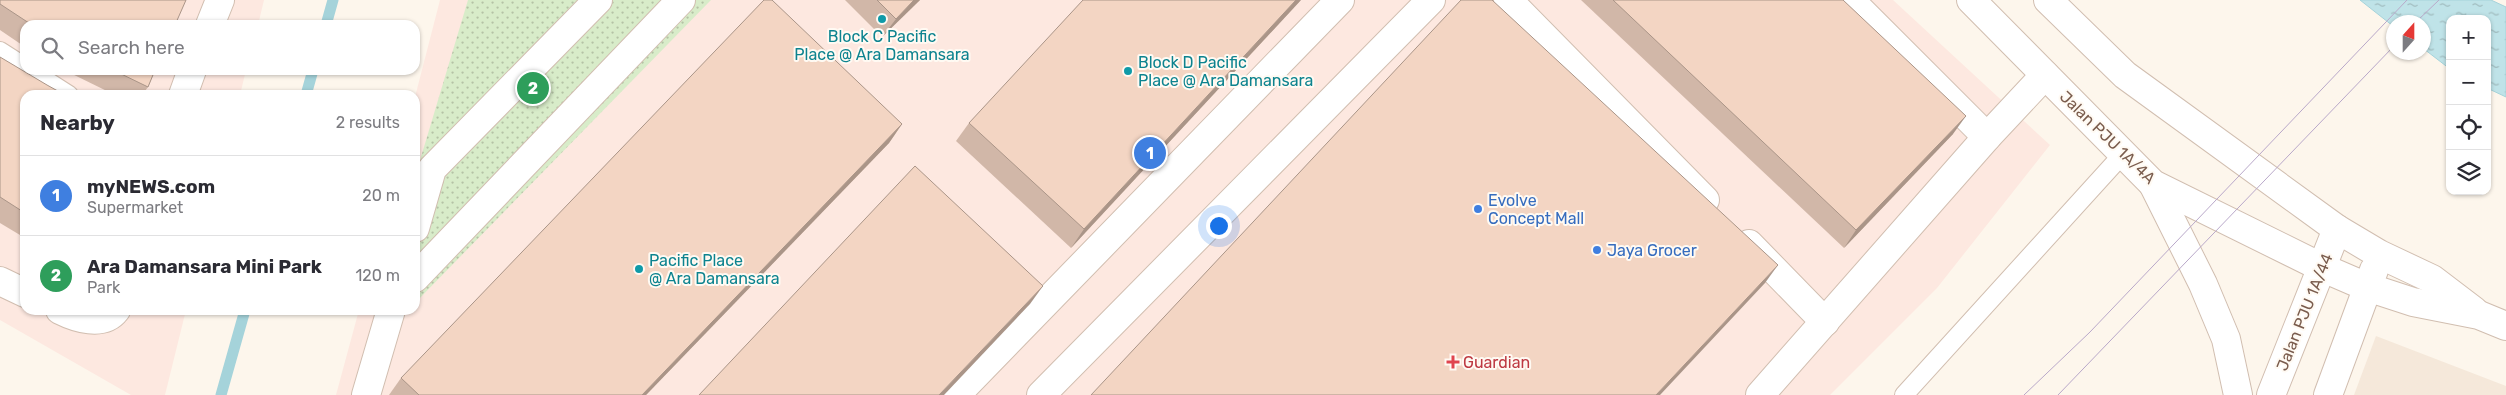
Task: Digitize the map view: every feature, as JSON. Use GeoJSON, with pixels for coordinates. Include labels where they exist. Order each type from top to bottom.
{"type":"FeatureCollection","features":[{"type":"Feature","properties":{"kind":"street"},"geometry":{"type":"LineString","coordinates":[[212,20],[220,0]]}},
{"type":"Feature","properties":{"kind":"street"},"geometry":{"type":"LineString","coordinates":[[420,211],[432,169],[598,0]]}},
{"type":"Feature","properties":{"kind":"street"},"geometry":{"type":"LineString","coordinates":[[420,273],[681,0]]}},
{"type":"Feature","properties":{"kind":"street"},"geometry":{"type":"LineString","coordinates":[[956,395],[1340,0]]}},
{"type":"Feature","properties":{"kind":"street"},"geometry":{"type":"LineString","coordinates":[[1041,395],[1431,0]]}},
{"type":"Feature","properties":{"kind":"street"},"geometry":{"type":"LineString","coordinates":[[1508,0],[1825,322]]}},
{"type":"Feature","properties":{"kind":"street"},"geometry":{"type":"LineString","coordinates":[[1850,0],[1987,137]]}},
{"type":"Feature","properties":{"kind":"street","name":"Jalan PJU 1A/4A"},"geometry":{"type":"LineString","coordinates":[[1971,0],[2122,155],[2153,184],[2323,268],[2367,287]]}},
{"type":"Feature","properties":{"kind":"street"},"geometry":{"type":"LineString","coordinates":[[2048,0],[2125,76],[2337,229],[2379,254],[2432,279],[2479,315]]}},
{"type":"Feature","properties":{"kind":"street"},"geometry":{"type":"LineString","coordinates":[[185,90],[190,75]]}},
{"type":"Feature","properties":{"kind":"street"},"geometry":{"type":"LineString","coordinates":[[1760,395],[1987,137],[2045,76]]}},
{"type":"Feature","properties":{"kind":"street"},"geometry":{"type":"LineString","coordinates":[[2153,184],[2203,284],[2226,339],[2238,395]]}},
{"type":"Feature","properties":{"kind":"street","name":"Jalan PJU 1A/44"},"geometry":{"type":"LineString","coordinates":[[2271,395],[2337,229]]}},
{"type":"Feature","properties":{"kind":"street"},"geometry":{"type":"LineString","coordinates":[[2328,395],[2379,254]]}},
{"type":"Feature","properties":{"kind":"street"},"geometry":{"type":"LineString","coordinates":[[0,281],[20,291]]}},
{"type":"Feature","properties":{"kind":"street"},"geometry":{"type":"LineString","coordinates":[[2367,287],[2412,302],[2479,315],[2506,326]]}},
{"type":"Feature","properties":{"kind":"street"},"geometry":{"type":"LineString","coordinates":[[2355,320],[2378,307],[2412,302]]}},
{"type":"Feature","properties":{"kind":"street"},"geometry":{"type":"LineString","coordinates":[[70,315],[76,318],[98,320],[107,315]]}},
{"type":"Feature","properties":{"kind":"street"},"geometry":{"type":"LineString","coordinates":[[366,395],[390,315]]}},
{"type":"Feature","properties":{"kind":"lane"},"geometry":{"type":"LineString","coordinates":[[0,51],[20,64]]}},
{"type":"Feature","properties":{"kind":"lane"},"geometry":{"type":"LineString","coordinates":[[38,75],[61,90]]}},
{"type":"Feature","properties":{"kind":"lane"},"geometry":{"type":"LineString","coordinates":[[1904,395],[2122,155]]}},
{"type":"Feature","properties":{"kind":"shaded area"},"geometry":{"type":"Polygon","coordinates":[[[0,0],[264,0],[259,20],[20,20],[20,75],[245,75],[241,90],[20,90],[20,315],[185,315],[165,395],[131,395],[0,320],[0,0]]]}},
{"type":"Feature","properties":{"kind":"shaded area"},"geometry":{"type":"Polygon","coordinates":[[[440,0],[1893,0],[2050,145],[1937,288],[1830,395],[336,395],[358,315],[420,315],[420,90],[417,90],[440,0]]]}},
{"type":"Feature","properties":{"kind":"shaded area"},"geometry":{"type":"Polygon","coordinates":[[[2376,336],[2506,386],[2506,395],[2354,395],[2376,336]]]}},
{"type":"Feature","properties":{"kind":"green space"},"geometry":{"type":"Polygon","coordinates":[[[468,0],[711,0],[420,298],[420,160],[468,0]]]}},
{"type":"Feature","properties":{"kind":"water"},"geometry":{"type":"Polygon","coordinates":[[[2360,0],[2491,0],[2506,7],[2506,97],[2491,90],[2491,15],[2446,15],[2446,66],[2431,54],[2431,15],[2386,15],[2386,20],[2360,0]]]}},
{"type":"Feature","properties":{"kind":"building"},"geometry":{"type":"Polygon","coordinates":[[[0,0],[186,0],[177,20],[24,20],[0,4],[0,0]]]}},
{"type":"Feature","properties":{"kind":"building","name":"Pacific Place @ Ara Damansara"},"geometry":{"type":"Polygon","coordinates":[[[764,0],[772,0],[902,124],[642,395],[419,395],[401,378],[764,0]]]}},
{"type":"Feature","properties":{"kind":"building"},"geometry":{"type":"Polygon","coordinates":[[[877,0],[914,0],[896,19],[877,0]]]}},
{"type":"Feature","properties":{"kind":"building","name":"Block D Pacific Place @ Ara Damansara"},"geometry":{"type":"Polygon","coordinates":[[[1083,0],[1296,0],[1084,229],[969,123],[1083,0]]]}},
{"type":"Feature","properties":{"kind":"building","name":"Evolve Concept Mall"},"geometry":{"type":"Polygon","coordinates":[[[1461,0],[1492,0],[1778,265],[1656,395],[1091,395],[1461,0]]]}},
{"type":"Feature","properties":{"kind":"building"},"geometry":{"type":"Polygon","coordinates":[[[1613,0],[1843,0],[1966,116],[1856,230],[1613,0]]]}},
{"type":"Feature","properties":{"kind":"building"},"geometry":{"type":"Polygon","coordinates":[[[0,57],[20,69],[20,75],[30,75],[56,90],[20,90],[20,210],[0,197],[0,57]]]}},
{"type":"Feature","properties":{"kind":"building"},"geometry":{"type":"Polygon","coordinates":[[[123,75],[153,75],[148,87],[123,75]]]}},
{"type":"Feature","properties":{"kind":"building","name":"Pacific Place @ Ara Damansara"},"geometry":{"type":"Polygon","coordinates":[[[915,166],[1043,286],[939,395],[699,395],[915,166]]]}},
{"type":"Feature","properties":{"kind":"waterway"},"geometry":{"type":"LineString","coordinates":[[327,20],[333,0]]}},
{"type":"Feature","properties":{"kind":"waterway"},"geometry":{"type":"LineString","coordinates":[[307,90],[312,75]]}},
{"type":"Feature","properties":{"kind":"waterway"},"geometry":{"type":"LineString","coordinates":[[221,395],[244,315]]}},
{"type":"Feature","properties":{"kind":"tram line"},"geometry":{"type":"LineString","coordinates":[[2024,395],[2090,332],[2407,0]]}},
{"type":"Feature","properties":{"kind":"tram line"},"geometry":{"type":"LineString","coordinates":[[2423,15],[2439,0]]}},
{"type":"Feature","properties":{"kind":"tram line"},"geometry":{"type":"LineString","coordinates":[[2058,395],[2386,54]]}},
{"type":"Feature","properties":{"kind":"place","name":"Block C Pacific Place @ Ara Damansara"},"geometry":{"type":"Point","coordinates":[882,19]}},
{"type":"Feature","properties":{"kind":"place","name":"Block D Pacific Place @ Ara Damansara"},"geometry":{"type":"Point","coordinates":[1128,71]}},
{"type":"Feature","properties":{"kind":"place","name":"Ara Damansara Mini Park"},"geometry":{"type":"Point","coordinates":[533,88]}},
{"type":"Feature","properties":{"kind":"place","name":"myNEWS.com"},"geometry":{"type":"Point","coordinates":[1150,153]}},
{"type":"Feature","properties":{"kind":"place","name":"Evolve Concept Mall"},"geometry":{"type":"Point","coordinates":[1478,209]}},
{"type":"Feature","properties":{"kind":"place","name":"Jaya Grocer"},"geometry":{"type":"Point","coordinates":[1597,250]}},
{"type":"Feature","properties":{"kind":"place","name":"Pacific Place @ Ara Damansara"},"geometry":{"type":"Point","coordinates":[639,269]}},
{"type":"Feature","properties":{"kind":"place","name":"Guardian"},"geometry":{"type":"Point","coordinates":[1453,362]}}]}
